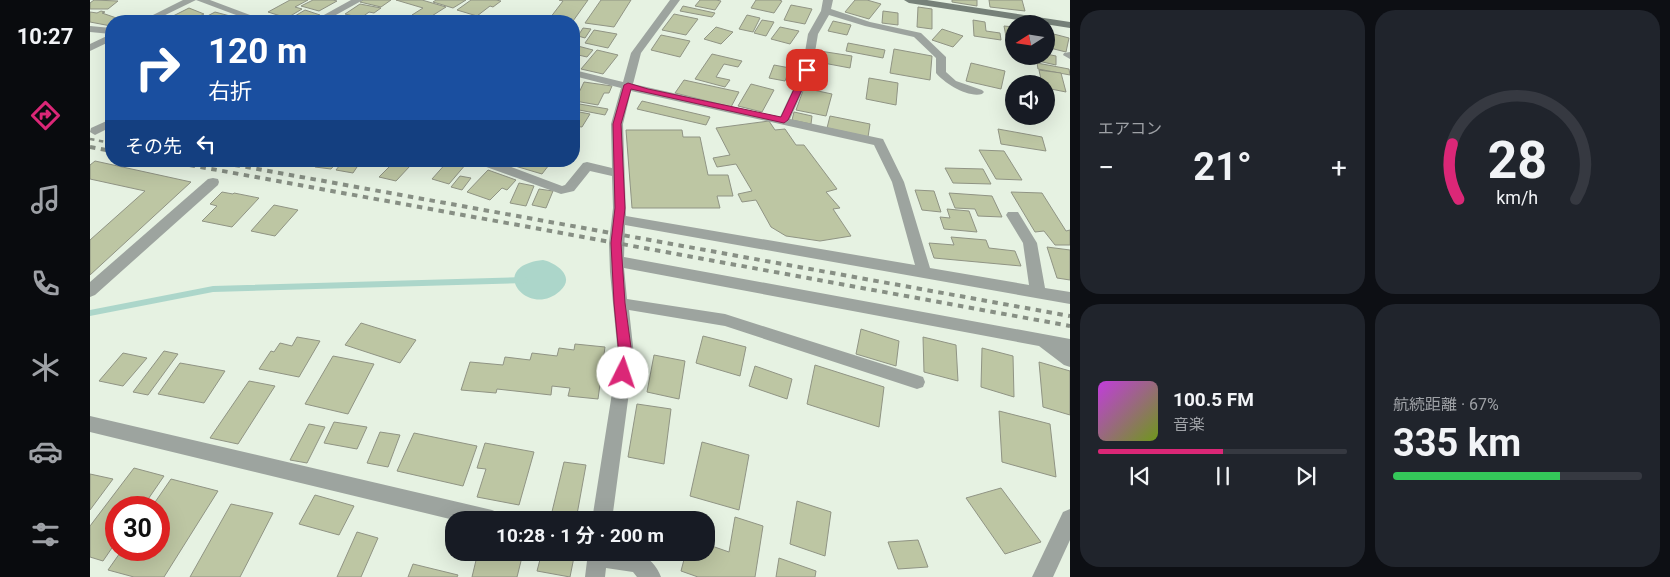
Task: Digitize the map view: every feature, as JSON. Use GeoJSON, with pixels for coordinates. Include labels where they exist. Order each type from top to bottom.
{"type":"FeatureCollection","features":[{"type":"Feature","properties":{"kind":"street"},"geometry":{"type":"LineString","coordinates":[[159,15],[191,0]]}},
{"type":"Feature","properties":{"kind":"street"},"geometry":{"type":"LineString","coordinates":[[201,0],[244,15]]}},
{"type":"Feature","properties":{"kind":"street"},"geometry":{"type":"LineString","coordinates":[[329,15],[358,0]]}},
{"type":"Feature","properties":{"kind":"street"},"geometry":{"type":"LineString","coordinates":[[603,511],[626,355],[619,303],[616,243],[619,219],[617,124],[636,52],[675,0]]}},
{"type":"Feature","properties":{"kind":"street"},"geometry":{"type":"LineString","coordinates":[[909,0],[1070,25]]}},
{"type":"Feature","properties":{"kind":"street"},"geometry":{"type":"LineString","coordinates":[[784,120],[807,70],[813,34],[827,5],[868,24],[917,35],[941,56],[941,73],[952,82],[978,92]]}},
{"type":"Feature","properties":{"kind":"street"},"geometry":{"type":"LineString","coordinates":[[90,29],[105,30]]}},
{"type":"Feature","properties":{"kind":"street"},"geometry":{"type":"LineString","coordinates":[[90,48],[105,40]]}},
{"type":"Feature","properties":{"kind":"street"},"geometry":{"type":"LineString","coordinates":[[580,74],[646,91],[880,142],[898,182],[924,273]]}},
{"type":"Feature","properties":{"kind":"street"},"geometry":{"type":"LineString","coordinates":[[95,131],[105,126]]}},
{"type":"Feature","properties":{"kind":"street"},"geometry":{"type":"LineString","coordinates":[[498,167],[560,190],[569,188],[587,166],[618,173]]}},
{"type":"Feature","properties":{"kind":"street"},"geometry":{"type":"LineString","coordinates":[[90,291],[213,182]]}},
{"type":"Feature","properties":{"kind":"street"},"geometry":{"type":"LineString","coordinates":[[1013,215],[1030,243],[1038,292]]}},
{"type":"Feature","properties":{"kind":"street"},"geometry":{"type":"LineString","coordinates":[[619,219],[1070,298]]}},
{"type":"Feature","properties":{"kind":"street"},"geometry":{"type":"LineString","coordinates":[[617,261],[1070,345]]}},
{"type":"Feature","properties":{"kind":"street"},"geometry":{"type":"LineString","coordinates":[[619,303],[725,320],[917,382]]}},
{"type":"Feature","properties":{"kind":"street"},"geometry":{"type":"LineString","coordinates":[[1041,340],[1070,360]]}},
{"type":"Feature","properties":{"kind":"street"},"geometry":{"type":"LineString","coordinates":[[90,424],[454,511]]}},
{"type":"Feature","properties":{"kind":"street"},"geometry":{"type":"LineString","coordinates":[[1042,577],[1070,519]]}},
{"type":"Feature","properties":{"kind":"street"},"geometry":{"type":"LineString","coordinates":[[595,577],[596,561]]}},
{"type":"Feature","properties":{"kind":"street"},"geometry":{"type":"LineString","coordinates":[[629,561],[638,563],[651,577]]}},
{"type":"Feature","properties":{"kind":"water"},"geometry":{"type":"Polygon","coordinates":[[[543,260],[554,264],[563,271],[566,281],[564,286],[560,291],[548,298],[536,299],[525,296],[518,289],[514,280],[517,271],[526,264],[543,260]]]}},
{"type":"Feature","properties":{"kind":"building"},"geometry":{"type":"Polygon","coordinates":[[[94,0],[118,1],[108,9],[90,9],[90,3],[94,0]]]}},
{"type":"Feature","properties":{"kind":"building"},"geometry":{"type":"Polygon","coordinates":[[[290,0],[308,0],[295,7],[302,9],[292,15],[278,15],[268,12],[290,0]]]}},
{"type":"Feature","properties":{"kind":"building"},"geometry":{"type":"Polygon","coordinates":[[[313,0],[337,1],[319,11],[301,6],[313,0]]]}},
{"type":"Feature","properties":{"kind":"building"},"geometry":{"type":"Polygon","coordinates":[[[363,0],[391,0],[381,7],[360,2],[363,0]]]}},
{"type":"Feature","properties":{"kind":"building"},"geometry":{"type":"Polygon","coordinates":[[[396,0],[422,0],[446,7],[433,15],[412,15],[423,8],[396,0]]]}},
{"type":"Feature","properties":{"kind":"building"},"geometry":{"type":"Polygon","coordinates":[[[436,0],[466,0],[453,8],[433,2],[436,0]]]}},
{"type":"Feature","properties":{"kind":"building"},"geometry":{"type":"Polygon","coordinates":[[[471,0],[501,1],[493,7],[490,6],[478,15],[457,10],[471,0]]]}},
{"type":"Feature","properties":{"kind":"building"},"geometry":{"type":"Polygon","coordinates":[[[559,0],[588,0],[577,15],[552,15],[563,1],[559,0]]]}},
{"type":"Feature","properties":{"kind":"building"},"geometry":{"type":"Polygon","coordinates":[[[601,0],[631,0],[614,27],[585,23],[601,0]]]}},
{"type":"Feature","properties":{"kind":"building"},"geometry":{"type":"Polygon","coordinates":[[[700,0],[721,1],[715,10],[695,6],[700,0]]]}},
{"type":"Feature","properties":{"kind":"building"},"geometry":{"type":"Polygon","coordinates":[[[756,0],[782,1],[774,13],[751,8],[756,0]]]}},
{"type":"Feature","properties":{"kind":"building"},"geometry":{"type":"Polygon","coordinates":[[[855,0],[867,0],[881,4],[869,19],[845,12],[855,0]]]}},
{"type":"Feature","properties":{"kind":"building"},"geometry":{"type":"Polygon","coordinates":[[[952,0],[977,0],[977,6],[952,2],[952,0]]]}},
{"type":"Feature","properties":{"kind":"building"},"geometry":{"type":"Polygon","coordinates":[[[989,0],[1022,0],[1025,11],[990,7],[989,0]]]}},
{"type":"Feature","properties":{"kind":"building"},"geometry":{"type":"Polygon","coordinates":[[[360,4],[381,8],[374,13],[369,12],[365,15],[345,14],[360,4]]]}},
{"type":"Feature","properties":{"kind":"building"},"geometry":{"type":"Polygon","coordinates":[[[791,5],[812,9],[805,24],[784,20],[791,5]]]}},
{"type":"Feature","properties":{"kind":"building"},"geometry":{"type":"Polygon","coordinates":[[[683,6],[715,13],[712,17],[680,11],[683,6]]]}},
{"type":"Feature","properties":{"kind":"building"},"geometry":{"type":"Polygon","coordinates":[[[918,7],[932,9],[932,29],[917,27],[918,7]]]}},
{"type":"Feature","properties":{"kind":"building"},"geometry":{"type":"Polygon","coordinates":[[[189,8],[204,14],[202,15],[175,15],[189,8]]]}},
{"type":"Feature","properties":{"kind":"building"},"geometry":{"type":"Polygon","coordinates":[[[305,10],[320,15],[297,15],[305,10]]]}},
{"type":"Feature","properties":{"kind":"building"},"geometry":{"type":"Polygon","coordinates":[[[101,11],[108,15],[105,15],[105,25],[90,22],[90,12],[97,13],[101,11]]]}},
{"type":"Feature","properties":{"kind":"building"},"geometry":{"type":"Polygon","coordinates":[[[883,11],[898,13],[898,25],[882,23],[883,11]]]}},
{"type":"Feature","properties":{"kind":"building"},"geometry":{"type":"Polygon","coordinates":[[[215,12],[226,15],[209,15],[215,12]]]}},
{"type":"Feature","properties":{"kind":"building"},"geometry":{"type":"Polygon","coordinates":[[[674,14],[698,19],[686,35],[662,30],[674,14]]]}},
{"type":"Feature","properties":{"kind":"building"},"geometry":{"type":"Polygon","coordinates":[[[747,15],[760,18],[753,32],[739,29],[747,15]]]}},
{"type":"Feature","properties":{"kind":"building"},"geometry":{"type":"Polygon","coordinates":[[[762,20],[774,22],[766,36],[754,33],[762,20]]]}},
{"type":"Feature","properties":{"kind":"building"},"geometry":{"type":"Polygon","coordinates":[[[973,20],[985,22],[986,31],[1000,33],[1001,40],[974,36],[973,20]]]}},
{"type":"Feature","properties":{"kind":"building"},"geometry":{"type":"Polygon","coordinates":[[[833,21],[851,25],[847,35],[828,31],[833,21]]]}},
{"type":"Feature","properties":{"kind":"building"},"geometry":{"type":"Polygon","coordinates":[[[716,27],[733,32],[721,44],[704,39],[716,27]]]}},
{"type":"Feature","properties":{"kind":"building"},"geometry":{"type":"Polygon","coordinates":[[[780,27],[799,31],[790,44],[771,39],[780,27]]]}},
{"type":"Feature","properties":{"kind":"building"},"geometry":{"type":"Polygon","coordinates":[[[583,28],[591,29],[585,38],[580,37],[583,28]]]}},
{"type":"Feature","properties":{"kind":"building"},"geometry":{"type":"Polygon","coordinates":[[[942,29],[963,36],[953,47],[932,40],[942,29]]]}},
{"type":"Feature","properties":{"kind":"building"},"geometry":{"type":"Polygon","coordinates":[[[594,30],[617,34],[608,48],[585,43],[594,30]]]}},
{"type":"Feature","properties":{"kind":"building"},"geometry":{"type":"Polygon","coordinates":[[[1055,34],[1069,38],[1066,52],[1055,49],[1055,34]]]}},
{"type":"Feature","properties":{"kind":"building"},"geometry":{"type":"Polygon","coordinates":[[[661,35],[690,41],[680,57],[651,50],[661,35]]]}},
{"type":"Feature","properties":{"kind":"building"},"geometry":{"type":"Polygon","coordinates":[[[848,43],[885,50],[883,58],[846,51],[848,43]]]}},
{"type":"Feature","properties":{"kind":"building"},"geometry":{"type":"Polygon","coordinates":[[[580,47],[593,50],[587,57],[580,55],[580,47]]]}},
{"type":"Feature","properties":{"kind":"building"},"geometry":{"type":"Polygon","coordinates":[[[894,49],[932,56],[930,80],[890,73],[894,49]]]}},
{"type":"Feature","properties":{"kind":"building"},"geometry":{"type":"Polygon","coordinates":[[[597,50],[618,55],[603,74],[581,69],[597,50]]]}},
{"type":"Feature","properties":{"kind":"building"},"geometry":{"type":"Polygon","coordinates":[[[820,51],[852,56],[850,68],[818,62],[820,51]]]}},
{"type":"Feature","properties":{"kind":"building"},"geometry":{"type":"Polygon","coordinates":[[[712,54],[742,61],[738,67],[724,64],[716,77],[730,80],[725,87],[695,79],[712,54]]]}},
{"type":"Feature","properties":{"kind":"building"},"geometry":{"type":"Polygon","coordinates":[[[971,63],[1005,71],[1001,89],[966,81],[971,63]]]}},
{"type":"Feature","properties":{"kind":"building"},"geometry":{"type":"Polygon","coordinates":[[[774,65],[790,68],[785,81],[769,78],[774,65]]]}},
{"type":"Feature","properties":{"kind":"building"},"geometry":{"type":"Polygon","coordinates":[[[1037,65],[1048,65],[1069,69],[1070,75],[1038,69],[1037,65]]]}},
{"type":"Feature","properties":{"kind":"building"},"geometry":{"type":"Polygon","coordinates":[[[1039,70],[1061,73],[1066,92],[1055,90],[1055,75],[1040,75],[1039,70]]]}},
{"type":"Feature","properties":{"kind":"building"},"geometry":{"type":"Polygon","coordinates":[[[869,78],[898,83],[896,105],[866,99],[869,78]]]}},
{"type":"Feature","properties":{"kind":"building"},"geometry":{"type":"Polygon","coordinates":[[[684,80],[739,92],[731,107],[675,93],[684,80]]]}},
{"type":"Feature","properties":{"kind":"building"},"geometry":{"type":"Polygon","coordinates":[[[584,82],[612,86],[609,93],[604,93],[598,105],[580,102],[580,90],[584,82]]]}},
{"type":"Feature","properties":{"kind":"building"},"geometry":{"type":"Polygon","coordinates":[[[751,84],[774,90],[762,112],[738,106],[751,84]]]}},
{"type":"Feature","properties":{"kind":"building"},"geometry":{"type":"Polygon","coordinates":[[[804,88],[832,94],[826,116],[796,110],[804,88]]]}},
{"type":"Feature","properties":{"kind":"building"},"geometry":{"type":"Polygon","coordinates":[[[642,101],[710,117],[706,125],[637,109],[642,101]]]}},
{"type":"Feature","properties":{"kind":"building"},"geometry":{"type":"Polygon","coordinates":[[[580,104],[608,109],[605,115],[580,110],[580,104]]]}},
{"type":"Feature","properties":{"kind":"building"},"geometry":{"type":"Polygon","coordinates":[[[580,112],[590,114],[582,127],[580,127],[580,112]]]}},
{"type":"Feature","properties":{"kind":"building"},"geometry":{"type":"Polygon","coordinates":[[[794,112],[812,116],[811,124],[792,120],[794,112]]]}},
{"type":"Feature","properties":{"kind":"building"},"geometry":{"type":"Polygon","coordinates":[[[830,116],[870,124],[868,137],[827,128],[830,116]]]}},
{"type":"Feature","properties":{"kind":"building"},"geometry":{"type":"Polygon","coordinates":[[[769,121],[775,130],[785,129],[796,145],[804,145],[837,189],[826,192],[840,208],[833,209],[851,236],[820,241],[786,236],[771,227],[756,200],[742,202],[738,194],[752,191],[736,164],[717,167],[713,158],[730,155],[716,128],[769,121]]]}},
{"type":"Feature","properties":{"kind":"building"},"geometry":{"type":"Polygon","coordinates":[[[998,129],[1042,137],[1046,151],[1001,144],[998,129]]]}},
{"type":"Feature","properties":{"kind":"building"},"geometry":{"type":"Polygon","coordinates":[[[626,130],[682,130],[683,137],[700,137],[708,175],[728,175],[733,196],[717,196],[720,208],[632,208],[626,130]]]}},
{"type":"Feature","properties":{"kind":"building"},"geometry":{"type":"Polygon","coordinates":[[[979,150],[1004,151],[1022,180],[996,179],[979,150]]]}},
{"type":"Feature","properties":{"kind":"building"},"geometry":{"type":"Polygon","coordinates":[[[95,161],[105,163],[105,167],[122,167],[191,182],[90,275],[90,240],[145,191],[90,179],[90,165],[95,161]]]}},
{"type":"Feature","properties":{"kind":"building"},"geometry":{"type":"Polygon","coordinates":[[[315,167],[333,167],[331,169],[315,167]]]}},
{"type":"Feature","properties":{"kind":"building"},"geometry":{"type":"Polygon","coordinates":[[[338,167],[357,167],[353,173],[336,170],[338,167]]]}},
{"type":"Feature","properties":{"kind":"building"},"geometry":{"type":"Polygon","coordinates":[[[389,167],[409,167],[396,181],[379,177],[389,167]]]}},
{"type":"Feature","properties":{"kind":"building"},"geometry":{"type":"Polygon","coordinates":[[[443,167],[463,167],[449,184],[432,179],[443,167]]]}},
{"type":"Feature","properties":{"kind":"building"},"geometry":{"type":"Polygon","coordinates":[[[518,167],[547,167],[542,174],[518,167]]]}},
{"type":"Feature","properties":{"kind":"building"},"geometry":{"type":"Polygon","coordinates":[[[945,168],[983,169],[991,184],[953,183],[945,168]]]}},
{"type":"Feature","properties":{"kind":"building"},"geometry":{"type":"Polygon","coordinates":[[[488,170],[516,180],[507,190],[502,188],[490,200],[467,192],[488,170]]]}},
{"type":"Feature","properties":{"kind":"building"},"geometry":{"type":"Polygon","coordinates":[[[460,176],[471,178],[462,190],[451,187],[460,176]]]}},
{"type":"Feature","properties":{"kind":"building"},"geometry":{"type":"Polygon","coordinates":[[[519,183],[534,186],[526,206],[510,203],[519,183]]]}},
{"type":"Feature","properties":{"kind":"building"},"geometry":{"type":"Polygon","coordinates":[[[539,189],[553,191],[546,208],[532,205],[539,189]]]}},
{"type":"Feature","properties":{"kind":"building"},"geometry":{"type":"Polygon","coordinates":[[[915,190],[934,191],[941,212],[922,210],[915,190]]]}},
{"type":"Feature","properties":{"kind":"building"},"geometry":{"type":"Polygon","coordinates":[[[222,192],[259,198],[232,227],[202,221],[217,206],[210,204],[222,192]]]}},
{"type":"Feature","properties":{"kind":"building"},"geometry":{"type":"Polygon","coordinates":[[[1011,192],[1042,193],[1066,231],[1070,230],[1070,245],[1055,245],[1044,231],[1035,232],[1011,192]]]}},
{"type":"Feature","properties":{"kind":"building"},"geometry":{"type":"Polygon","coordinates":[[[949,193],[992,196],[1002,217],[978,216],[975,209],[955,208],[949,193]]]}},
{"type":"Feature","properties":{"kind":"building"},"geometry":{"type":"Polygon","coordinates":[[[274,205],[298,210],[275,236],[251,231],[274,205]]]}},
{"type":"Feature","properties":{"kind":"building"},"geometry":{"type":"Polygon","coordinates":[[[947,209],[969,211],[977,232],[944,229],[940,217],[950,218],[947,209]]]}},
{"type":"Feature","properties":{"kind":"building"},"geometry":{"type":"Polygon","coordinates":[[[951,237],[986,240],[989,248],[1015,251],[1021,266],[934,258],[929,243],[954,245],[951,237]]]}},
{"type":"Feature","properties":{"kind":"building"},"geometry":{"type":"Polygon","coordinates":[[[1047,247],[1070,250],[1070,280],[1057,278],[1047,247]]]}},
{"type":"Feature","properties":{"kind":"building"},"geometry":{"type":"Polygon","coordinates":[[[361,323],[416,340],[400,363],[345,345],[361,323]]]}},
{"type":"Feature","properties":{"kind":"building"},"geometry":{"type":"Polygon","coordinates":[[[861,329],[899,341],[896,366],[856,354],[861,329]]]}},
{"type":"Feature","properties":{"kind":"building"},"geometry":{"type":"Polygon","coordinates":[[[703,336],[746,347],[740,376],[696,363],[703,336]]]}},
{"type":"Feature","properties":{"kind":"building"},"geometry":{"type":"Polygon","coordinates":[[[297,337],[320,341],[299,377],[259,369],[271,351],[274,352],[280,343],[292,346],[297,337]]]}},
{"type":"Feature","properties":{"kind":"building"},"geometry":{"type":"Polygon","coordinates":[[[923,337],[956,345],[958,381],[924,372],[923,337]]]}},
{"type":"Feature","properties":{"kind":"building"},"geometry":{"type":"Polygon","coordinates":[[[575,344],[605,347],[598,399],[568,396],[570,388],[552,386],[551,395],[497,389],[496,393],[461,390],[470,362],[503,365],[505,357],[530,360],[532,353],[557,356],[559,348],[574,350],[575,344]]]}},
{"type":"Feature","properties":{"kind":"building"},"geometry":{"type":"Polygon","coordinates":[[[982,348],[1013,356],[1014,397],[981,387],[982,348]]]}},
{"type":"Feature","properties":{"kind":"building"},"geometry":{"type":"Polygon","coordinates":[[[164,351],[178,354],[148,395],[133,392],[164,351]]]}},
{"type":"Feature","properties":{"kind":"building"},"geometry":{"type":"Polygon","coordinates":[[[123,353],[147,358],[123,386],[99,381],[123,353]]]}},
{"type":"Feature","properties":{"kind":"building"},"geometry":{"type":"Polygon","coordinates":[[[654,355],[685,361],[679,399],[647,392],[654,355]]]}},
{"type":"Feature","properties":{"kind":"building"},"geometry":{"type":"Polygon","coordinates":[[[333,356],[374,364],[348,414],[305,404],[333,356]]]}},
{"type":"Feature","properties":{"kind":"building"},"geometry":{"type":"Polygon","coordinates":[[[1039,362],[1070,371],[1070,415],[1043,407],[1039,362]]]}},
{"type":"Feature","properties":{"kind":"building"},"geometry":{"type":"Polygon","coordinates":[[[180,363],[225,371],[204,403],[158,394],[180,363]]]}},
{"type":"Feature","properties":{"kind":"building"},"geometry":{"type":"Polygon","coordinates":[[[815,365],[884,387],[879,427],[807,404],[815,365]]]}},
{"type":"Feature","properties":{"kind":"building"},"geometry":{"type":"Polygon","coordinates":[[[755,366],[792,379],[787,399],[749,386],[755,366]]]}},
{"type":"Feature","properties":{"kind":"building"},"geometry":{"type":"Polygon","coordinates":[[[249,381],[275,386],[238,444],[210,438],[249,381]]]}},
{"type":"Feature","properties":{"kind":"building"},"geometry":{"type":"Polygon","coordinates":[[[637,404],[671,409],[664,464],[628,457],[637,404]]]}},
{"type":"Feature","properties":{"kind":"building"},"geometry":{"type":"Polygon","coordinates":[[[999,411],[1050,424],[1056,477],[1002,462],[999,411]]]}},
{"type":"Feature","properties":{"kind":"building"},"geometry":{"type":"Polygon","coordinates":[[[334,422],[367,427],[357,449],[324,443],[334,422]]]}},
{"type":"Feature","properties":{"kind":"building"},"geometry":{"type":"Polygon","coordinates":[[[309,424],[325,427],[307,463],[290,460],[309,424]]]}},
{"type":"Feature","properties":{"kind":"building"},"geometry":{"type":"Polygon","coordinates":[[[380,432],[400,435],[388,467],[367,463],[380,432]]]}},
{"type":"Feature","properties":{"kind":"building"},"geometry":{"type":"Polygon","coordinates":[[[414,433],[477,446],[463,486],[397,471],[414,433]]]}},
{"type":"Feature","properties":{"kind":"building"},"geometry":{"type":"Polygon","coordinates":[[[702,442],[749,455],[739,510],[690,496],[702,442]]]}},
{"type":"Feature","properties":{"kind":"building"},"geometry":{"type":"Polygon","coordinates":[[[485,443],[534,452],[519,505],[477,497],[486,469],[477,468],[485,443]]]}},
{"type":"Feature","properties":{"kind":"building"},"geometry":{"type":"Polygon","coordinates":[[[564,462],[586,465],[578,511],[552,511],[564,462]]]}},
{"type":"Feature","properties":{"kind":"building"},"geometry":{"type":"Polygon","coordinates":[[[134,468],[164,476],[150,496],[113,496],[134,468]]]}},
{"type":"Feature","properties":{"kind":"building"},"geometry":{"type":"Polygon","coordinates":[[[90,474],[113,479],[90,510],[90,474]]]}},
{"type":"Feature","properties":{"kind":"building"},"geometry":{"type":"Polygon","coordinates":[[[171,479],[218,491],[164,577],[134,577],[108,570],[114,561],[170,561],[170,496],[159,496],[171,479]]]}},
{"type":"Feature","properties":{"kind":"building"},"geometry":{"type":"Polygon","coordinates":[[[1001,488],[1041,542],[1005,554],[966,498],[1001,488]]]}},
{"type":"Feature","properties":{"kind":"building"},"geometry":{"type":"Polygon","coordinates":[[[315,495],[354,506],[339,535],[299,524],[315,495]]]}},
{"type":"Feature","properties":{"kind":"building"},"geometry":{"type":"Polygon","coordinates":[[[797,501],[831,512],[825,556],[790,544],[797,501]]]}},
{"type":"Feature","properties":{"kind":"building"},"geometry":{"type":"Polygon","coordinates":[[[231,504],[273,513],[240,577],[190,577],[231,504]]]}},
{"type":"Feature","properties":{"kind":"building"},"geometry":{"type":"Polygon","coordinates":[[[105,506],[105,558],[103,561],[90,557],[90,526],[105,506]]]}},
{"type":"Feature","properties":{"kind":"building"},"geometry":{"type":"Polygon","coordinates":[[[735,517],[763,526],[755,577],[698,577],[681,571],[684,561],[715,561],[715,547],[729,552],[735,517]]]}},
{"type":"Feature","properties":{"kind":"building"},"geometry":{"type":"Polygon","coordinates":[[[357,532],[378,538],[361,577],[337,577],[357,532]]]}},
{"type":"Feature","properties":{"kind":"building"},"geometry":{"type":"Polygon","coordinates":[[[918,540],[928,567],[898,569],[888,542],[918,540]]]}},
{"type":"Feature","properties":{"kind":"building"},"geometry":{"type":"Polygon","coordinates":[[[779,558],[816,571],[815,577],[776,577],[779,558]]]}},
{"type":"Feature","properties":{"kind":"building"},"geometry":{"type":"Polygon","coordinates":[[[476,561],[521,561],[517,577],[472,577],[476,561]]]}},
{"type":"Feature","properties":{"kind":"building"},"geometry":{"type":"Polygon","coordinates":[[[540,561],[573,561],[570,577],[537,571],[540,561]]]}},
{"type":"Feature","properties":{"kind":"building"},"geometry":{"type":"Polygon","coordinates":[[[413,564],[458,575],[457,577],[408,577],[413,564]]]}},
{"type":"Feature","properties":{"kind":"waterway"},"geometry":{"type":"LineString","coordinates":[[90,313],[213,289],[525,280]]}},
{"type":"Feature","properties":{"kind":"railway"},"geometry":{"type":"LineString","coordinates":[[90,139],[105,142]]}},
{"type":"Feature","properties":{"kind":"railway"},"geometry":{"type":"LineString","coordinates":[[90,147],[105,150]]}},
{"type":"Feature","properties":{"kind":"railway"},"geometry":{"type":"LineString","coordinates":[[201,167],[1070,326]]}},
{"type":"Feature","properties":{"kind":"railway"},"geometry":{"type":"LineString","coordinates":[[246,167],[1070,316]]}},
{"type":"Feature","properties":{"kind":"route"},"geometry":{"type":"LineString","coordinates":[[623,373],[626,355],[619,303],[616,243],[620,208],[617,124],[628,85],[646,91],[776,120],[784,120],[807,70]]}}]}
